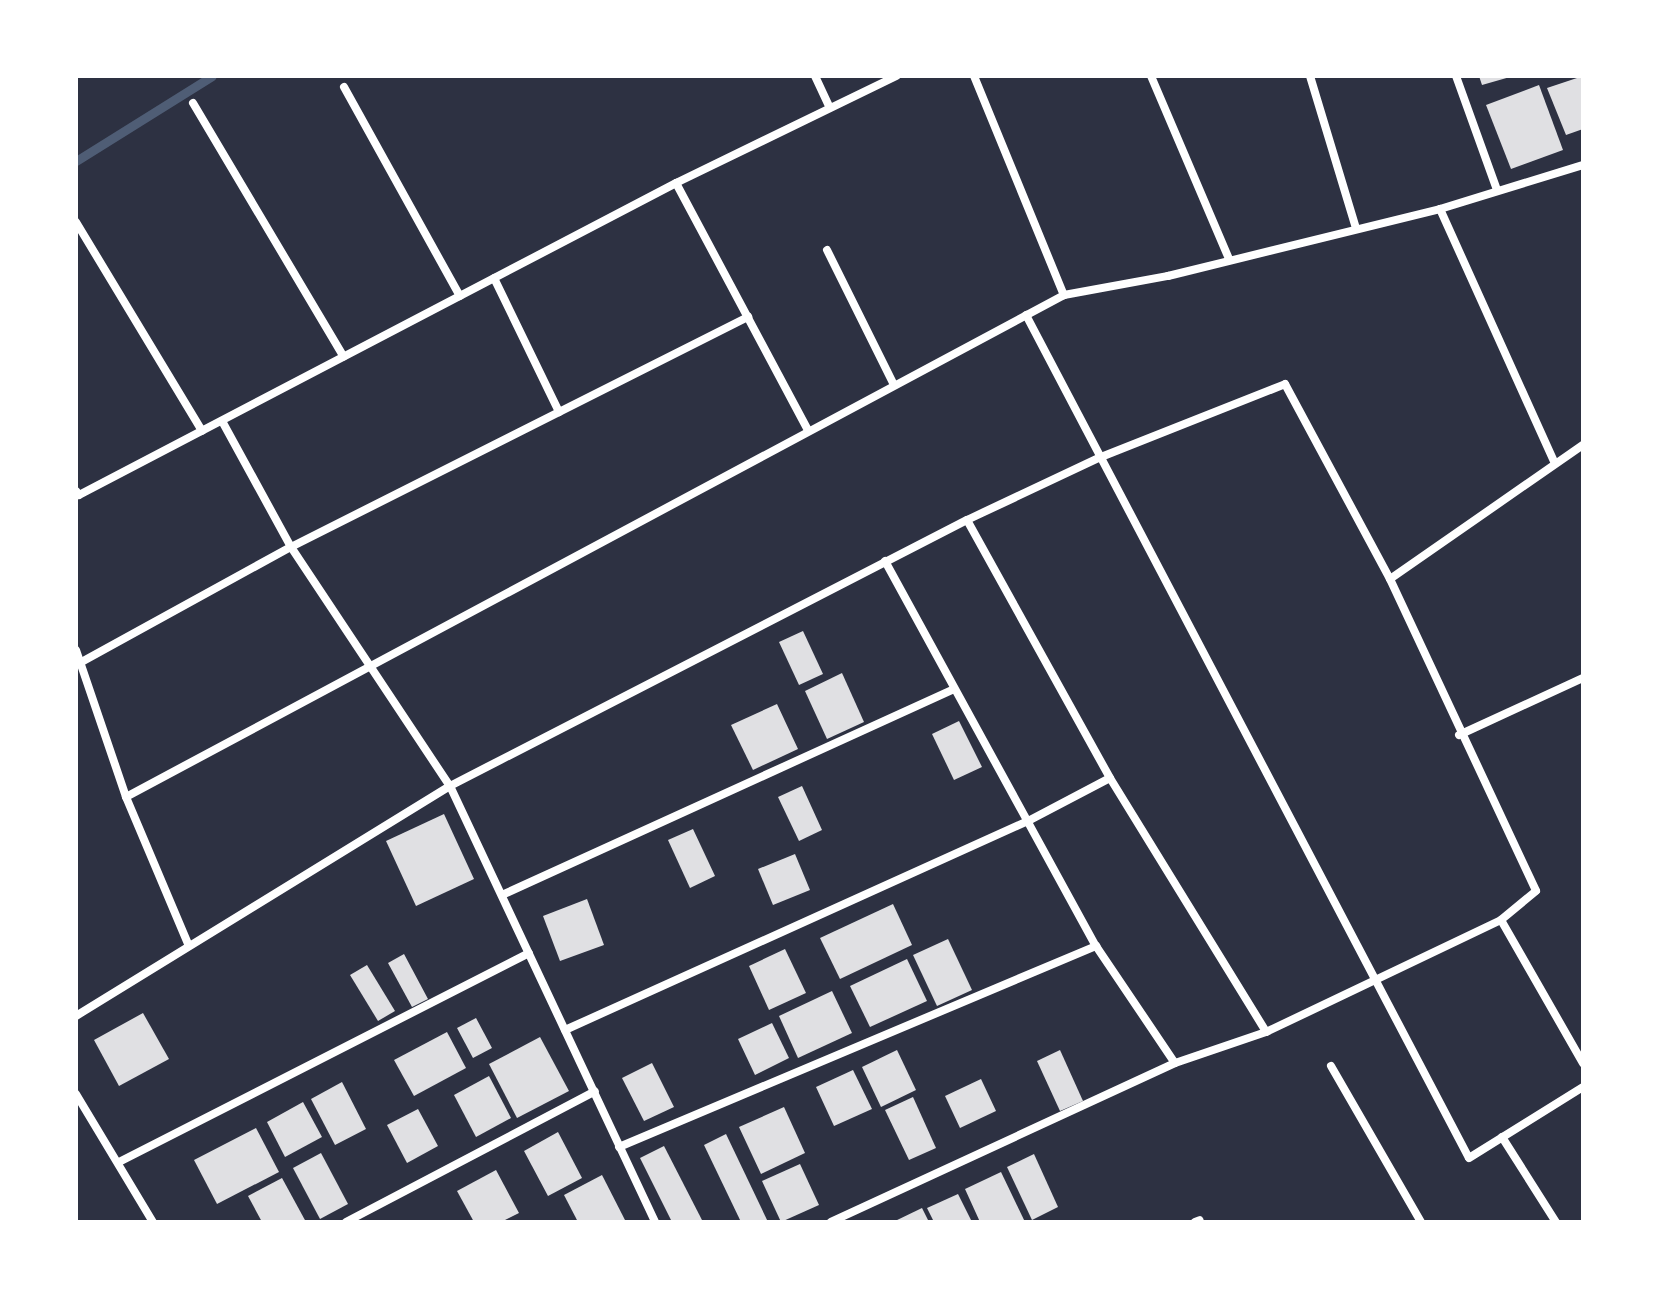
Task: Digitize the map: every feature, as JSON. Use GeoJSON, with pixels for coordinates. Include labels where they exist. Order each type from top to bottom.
{"type":"FeatureCollection","features":[{"type":"Feature","properties":{"kind":"street"},"geometry":{"type":"LineString","coordinates":[[815,76],[830,108]]}},
{"type":"Feature","properties":{"kind":"street"},"geometry":{"type":"LineString","coordinates":[[76,491],[79,495],[676,183],[896,76]]}},
{"type":"Feature","properties":{"kind":"street"},"geometry":{"type":"LineString","coordinates":[[974,76],[1064,295]]}},
{"type":"Feature","properties":{"kind":"street"},"geometry":{"type":"LineString","coordinates":[[1151,76],[1229,259]]}},
{"type":"Feature","properties":{"kind":"street"},"geometry":{"type":"LineString","coordinates":[[1310,76],[1356,228]]}},
{"type":"Feature","properties":{"kind":"street"},"geometry":{"type":"LineString","coordinates":[[1456,76],[1497,190]]}},
{"type":"Feature","properties":{"kind":"street"},"geometry":{"type":"LineString","coordinates":[[344,87],[460,296]]}},
{"type":"Feature","properties":{"kind":"street"},"geometry":{"type":"LineString","coordinates":[[193,103],[344,357]]}},
{"type":"Feature","properties":{"kind":"street"},"geometry":{"type":"LineString","coordinates":[[126,797],[369,663],[1064,295],[1440,209],[1583,165]]}},
{"type":"Feature","properties":{"kind":"street"},"geometry":{"type":"LineString","coordinates":[[676,183],[808,430]]}},
{"type":"Feature","properties":{"kind":"street"},"geometry":{"type":"LineString","coordinates":[[1440,209],[1554,461]]}},
{"type":"Feature","properties":{"kind":"street"},"geometry":{"type":"LineString","coordinates":[[76,222],[202,431]]}},
{"type":"Feature","properties":{"kind":"street"},"geometry":{"type":"LineString","coordinates":[[827,250],[894,385]]}},
{"type":"Feature","properties":{"kind":"street"},"geometry":{"type":"LineString","coordinates":[[494,278],[559,412]]}},
{"type":"Feature","properties":{"kind":"street"},"geometry":{"type":"LineString","coordinates":[[1026,315],[1469,1158],[1583,1087]]}},
{"type":"Feature","properties":{"kind":"street"},"geometry":{"type":"LineString","coordinates":[[79,663],[291,547],[748,317]]}},
{"type":"Feature","properties":{"kind":"street"},"geometry":{"type":"LineString","coordinates":[[78,1010],[450,786],[967,520],[1101,457],[1285,384],[1390,579],[1459,735],[1536,891],[1501,920],[1266,1032],[1175,1063],[831,1222]]}},
{"type":"Feature","properties":{"kind":"street"},"geometry":{"type":"LineString","coordinates":[[222,421],[291,547],[450,786],[655,1222]]}},
{"type":"Feature","properties":{"kind":"street"},"geometry":{"type":"LineString","coordinates":[[1390,579],[1554,461],[1583,445]]}},
{"type":"Feature","properties":{"kind":"street"},"geometry":{"type":"LineString","coordinates":[[967,520],[1110,778],[1266,1032]]}},
{"type":"Feature","properties":{"kind":"street"},"geometry":{"type":"LineString","coordinates":[[885,561],[953,689],[1030,820],[1096,946],[1175,1063]]}},
{"type":"Feature","properties":{"kind":"street"},"geometry":{"type":"LineString","coordinates":[[76,650],[126,797],[188,944]]}},
{"type":"Feature","properties":{"kind":"street"},"geometry":{"type":"LineString","coordinates":[[1459,735],[1583,678]]}},
{"type":"Feature","properties":{"kind":"street"},"geometry":{"type":"LineString","coordinates":[[502,895],[953,689]]}},
{"type":"Feature","properties":{"kind":"street"},"geometry":{"type":"LineString","coordinates":[[565,1030],[1030,820],[1110,778]]}},
{"type":"Feature","properties":{"kind":"street"},"geometry":{"type":"LineString","coordinates":[[1501,920],[1583,1063]]}},
{"type":"Feature","properties":{"kind":"street"},"geometry":{"type":"LineString","coordinates":[[619,1147],[1096,946]]}},
{"type":"Feature","properties":{"kind":"street"},"geometry":{"type":"LineString","coordinates":[[119,1162],[529,953]]}},
{"type":"Feature","properties":{"kind":"street"},"geometry":{"type":"LineString","coordinates":[[1331,1066],[1421,1222]]}},
{"type":"Feature","properties":{"kind":"street"},"geometry":{"type":"LineString","coordinates":[[346,1222],[595,1091]]}},
{"type":"Feature","properties":{"kind":"street"},"geometry":{"type":"LineString","coordinates":[[76,1094],[153,1222]]}},
{"type":"Feature","properties":{"kind":"street"},"geometry":{"type":"LineString","coordinates":[[1502,1137],[1556,1222]]}},
{"type":"Feature","properties":{"kind":"building"},"geometry":{"type":"Polygon","coordinates":[[[1479,76],[1510,76],[1510,77],[1482,85],[1479,76]]]}},
{"type":"Feature","properties":{"kind":"building"},"geometry":{"type":"Polygon","coordinates":[[[1583,76],[1583,129],[1566,135],[1547,88],[1583,76]]]}},
{"type":"Feature","properties":{"kind":"building"},"geometry":{"type":"Polygon","coordinates":[[[1539,85],[1563,150],[1511,169],[1486,105],[1539,85]]]}},
{"type":"Feature","properties":{"kind":"building"},"geometry":{"type":"Polygon","coordinates":[[[803,631],[823,674],[799,685],[779,642],[803,631]]]}},
{"type":"Feature","properties":{"kind":"building"},"geometry":{"type":"Polygon","coordinates":[[[842,673],[864,722],[827,739],[805,691],[842,673]]]}},
{"type":"Feature","properties":{"kind":"building"},"geometry":{"type":"Polygon","coordinates":[[[777,704],[798,749],[753,770],[731,725],[777,704]]]}},
{"type":"Feature","properties":{"kind":"building"},"geometry":{"type":"Polygon","coordinates":[[[959,721],[982,767],[954,780],[932,734],[959,721]]]}},
{"type":"Feature","properties":{"kind":"building"},"geometry":{"type":"Polygon","coordinates":[[[802,786],[822,830],[799,841],[778,797],[802,786]]]}},
{"type":"Feature","properties":{"kind":"building"},"geometry":{"type":"Polygon","coordinates":[[[444,814],[474,879],[416,906],[386,841],[444,814]]]}},
{"type":"Feature","properties":{"kind":"building"},"geometry":{"type":"Polygon","coordinates":[[[693,829],[715,876],[690,888],[668,840],[693,829]]]}},
{"type":"Feature","properties":{"kind":"building"},"geometry":{"type":"Polygon","coordinates":[[[795,854],[810,890],[773,905],[758,869],[795,854]]]}},
{"type":"Feature","properties":{"kind":"building"},"geometry":{"type":"Polygon","coordinates":[[[587,899],[604,945],[560,961],[543,916],[587,899]]]}},
{"type":"Feature","properties":{"kind":"building"},"geometry":{"type":"Polygon","coordinates":[[[893,904],[912,945],[840,979],[820,938],[893,904]]]}},
{"type":"Feature","properties":{"kind":"building"},"geometry":{"type":"Polygon","coordinates":[[[948,939],[972,990],[937,1006],[913,955],[948,939]]]}},
{"type":"Feature","properties":{"kind":"building"},"geometry":{"type":"Polygon","coordinates":[[[785,949],[806,993],[769,1010],[749,966],[785,949]]]}},
{"type":"Feature","properties":{"kind":"building"},"geometry":{"type":"Polygon","coordinates":[[[404,954],[428,999],[412,1007],[388,963],[404,954]]]}},
{"type":"Feature","properties":{"kind":"building"},"geometry":{"type":"Polygon","coordinates":[[[907,959],[927,1001],[870,1027],[850,986],[907,959]]]}},
{"type":"Feature","properties":{"kind":"building"},"geometry":{"type":"Polygon","coordinates":[[[367,965],[395,1011],[378,1021],[350,975],[367,965]]]}},
{"type":"Feature","properties":{"kind":"building"},"geometry":{"type":"Polygon","coordinates":[[[832,991],[852,1033],[798,1058],[779,1016],[832,991]]]}},
{"type":"Feature","properties":{"kind":"building"},"geometry":{"type":"Polygon","coordinates":[[[143,1013],[169,1059],[119,1086],[94,1040],[143,1013]]]}},
{"type":"Feature","properties":{"kind":"building"},"geometry":{"type":"Polygon","coordinates":[[[476,1018],[492,1048],[473,1058],[457,1028],[476,1018]]]}},
{"type":"Feature","properties":{"kind":"building"},"geometry":{"type":"Polygon","coordinates":[[[772,1023],[789,1058],[755,1075],[738,1039],[772,1023]]]}},
{"type":"Feature","properties":{"kind":"building"},"geometry":{"type":"Polygon","coordinates":[[[447,1032],[466,1068],[414,1096],[394,1060],[447,1032]]]}},
{"type":"Feature","properties":{"kind":"building"},"geometry":{"type":"Polygon","coordinates":[[[540,1037],[569,1091],[517,1118],[489,1064],[540,1037]]]}},
{"type":"Feature","properties":{"kind":"building"},"geometry":{"type":"Polygon","coordinates":[[[897,1050],[916,1090],[881,1107],[862,1067],[897,1050]]]}},
{"type":"Feature","properties":{"kind":"building"},"geometry":{"type":"Polygon","coordinates":[[[1060,1050],[1083,1101],[1060,1111],[1037,1061],[1060,1050]]]}},
{"type":"Feature","properties":{"kind":"building"},"geometry":{"type":"Polygon","coordinates":[[[652,1063],[674,1107],[644,1121],[622,1078],[652,1063]]]}},
{"type":"Feature","properties":{"kind":"building"},"geometry":{"type":"Polygon","coordinates":[[[853,1070],[872,1109],[834,1126],[816,1087],[853,1070]]]}},
{"type":"Feature","properties":{"kind":"building"},"geometry":{"type":"Polygon","coordinates":[[[489,1076],[511,1118],[476,1137],[454,1095],[489,1076]]]}},
{"type":"Feature","properties":{"kind":"building"},"geometry":{"type":"Polygon","coordinates":[[[981,1079],[996,1111],[960,1128],[945,1096],[981,1079]]]}},
{"type":"Feature","properties":{"kind":"building"},"geometry":{"type":"Polygon","coordinates":[[[342,1082],[366,1129],[335,1145],[311,1099],[342,1082]]]}},
{"type":"Feature","properties":{"kind":"building"},"geometry":{"type":"Polygon","coordinates":[[[913,1097],[936,1148],[909,1160],[885,1110],[913,1097]]]}},
{"type":"Feature","properties":{"kind":"building"},"geometry":{"type":"Polygon","coordinates":[[[303,1102],[322,1137],[285,1157],[267,1122],[303,1102]]]}},
{"type":"Feature","properties":{"kind":"building"},"geometry":{"type":"Polygon","coordinates":[[[784,1107],[805,1153],[761,1174],[739,1127],[784,1107]]]}},
{"type":"Feature","properties":{"kind":"building"},"geometry":{"type":"Polygon","coordinates":[[[418,1109],[438,1146],[407,1163],[387,1125],[418,1109]]]}},
{"type":"Feature","properties":{"kind":"building"},"geometry":{"type":"Polygon","coordinates":[[[256,1128],[279,1172],[217,1204],[194,1160],[256,1128]]]}},
{"type":"Feature","properties":{"kind":"building"},"geometry":{"type":"Polygon","coordinates":[[[558,1132],[582,1178],[548,1196],[524,1151],[558,1132]]]}},
{"type":"Feature","properties":{"kind":"building"},"geometry":{"type":"Polygon","coordinates":[[[726,1134],[768,1222],[741,1222],[704,1145],[726,1134]]]}},
{"type":"Feature","properties":{"kind":"building"},"geometry":{"type":"Polygon","coordinates":[[[664,1146],[703,1222],[672,1222],[640,1158],[664,1146]]]}},
{"type":"Feature","properties":{"kind":"building"},"geometry":{"type":"Polygon","coordinates":[[[321,1153],[348,1204],[320,1219],[293,1168],[321,1153]]]}},
{"type":"Feature","properties":{"kind":"building"},"geometry":{"type":"Polygon","coordinates":[[[1034,1154],[1058,1207],[1032,1220],[1007,1167],[1034,1154]]]}},
{"type":"Feature","properties":{"kind":"building"},"geometry":{"type":"Polygon","coordinates":[[[800,1164],[819,1205],[781,1222],[762,1181],[800,1164]]]}},
{"type":"Feature","properties":{"kind":"building"},"geometry":{"type":"Polygon","coordinates":[[[496,1170],[519,1213],[501,1222],[474,1222],[457,1191],[496,1170]]]}},
{"type":"Feature","properties":{"kind":"building"},"geometry":{"type":"Polygon","coordinates":[[[1001,1172],[1025,1222],[980,1222],[965,1189],[1001,1172]]]}},
{"type":"Feature","properties":{"kind":"building"},"geometry":{"type":"Polygon","coordinates":[[[602,1175],[626,1222],[578,1222],[564,1195],[602,1175]]]}},
{"type":"Feature","properties":{"kind":"building"},"geometry":{"type":"Polygon","coordinates":[[[282,1178],[306,1222],[262,1222],[248,1196],[282,1178]]]}},
{"type":"Feature","properties":{"kind":"building"},"geometry":{"type":"Polygon","coordinates":[[[958,1194],[972,1222],[934,1222],[927,1208],[958,1194]]]}},
{"type":"Feature","properties":{"kind":"building"},"geometry":{"type":"Polygon","coordinates":[[[922,1208],[929,1222],[893,1222],[922,1208]]]}},
{"type":"Feature","properties":{"kind":"waterway"},"geometry":{"type":"LineString","coordinates":[[76,161],[212,76]]}}]}
